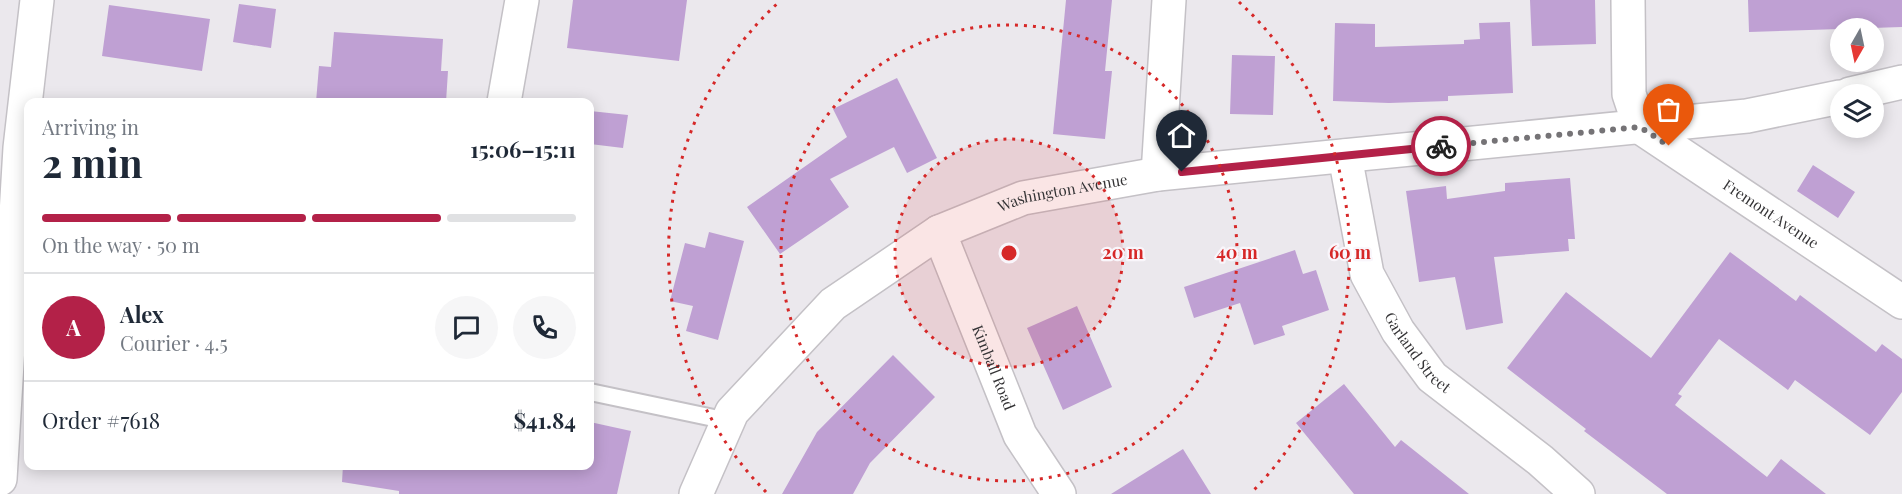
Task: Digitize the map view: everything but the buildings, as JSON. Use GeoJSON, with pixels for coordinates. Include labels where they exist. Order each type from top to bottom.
{"type":"FeatureCollection","features":[{"type":"Feature","properties":{"kind":"main road"},"geometry":{"type":"LineString","coordinates":[[26,98],[37,0]]}},
{"type":"Feature","properties":{"kind":"main road"},"geometry":{"type":"LineString","coordinates":[[505,98],[522,0]]}},
{"type":"Feature","properties":{"kind":"main road"},"geometry":{"type":"LineString","coordinates":[[1158,174],[1169,0]]}},
{"type":"Feature","properties":{"kind":"main road"},"geometry":{"type":"LineString","coordinates":[[1628,0],[1629,94],[1640,127]]}},
{"type":"Feature","properties":{"kind":"main road"},"geometry":{"type":"LineString","coordinates":[[1884,86],[1902,82]]}},
{"type":"Feature","properties":{"kind":"main road","name":"Washington Avenue"},"geometry":{"type":"LineString","coordinates":[[696,494],[732,412],[833,304],[939,232],[1023,198],[1158,174],[1747,116],[1830,99]]}},
{"type":"Feature","properties":{"kind":"main road"},"geometry":{"type":"LineString","coordinates":[[0,479],[24,113]]}},
{"type":"Feature","properties":{"kind":"main road","name":"Fremont Avenue"},"geometry":{"type":"LineString","coordinates":[[1640,127],[1902,302]]}},
{"type":"Feature","properties":{"kind":"main road","name":"Garland Street"},"geometry":{"type":"LineString","coordinates":[[1345,156],[1367,274],[1398,331],[1432,377],[1540,460],[1578,494]]}},
{"type":"Feature","properties":{"kind":"main road","name":"Kimball Road"},"geometry":{"type":"LineString","coordinates":[[939,232],[1020,435],[1059,494]]}},
{"type":"Feature","properties":{"kind":"lane"},"geometry":{"type":"LineString","coordinates":[[594,393],[728,421]]}},
{"type":"Feature","properties":{"kind":"way so far"},"geometry":{"type":"LineString","coordinates":[[1441,146],[1640,127],[1669,146]]}},
{"type":"Feature","properties":{"kind":"route"},"geometry":{"type":"LineString","coordinates":[[1182,172],[1441,146]]}}]}
